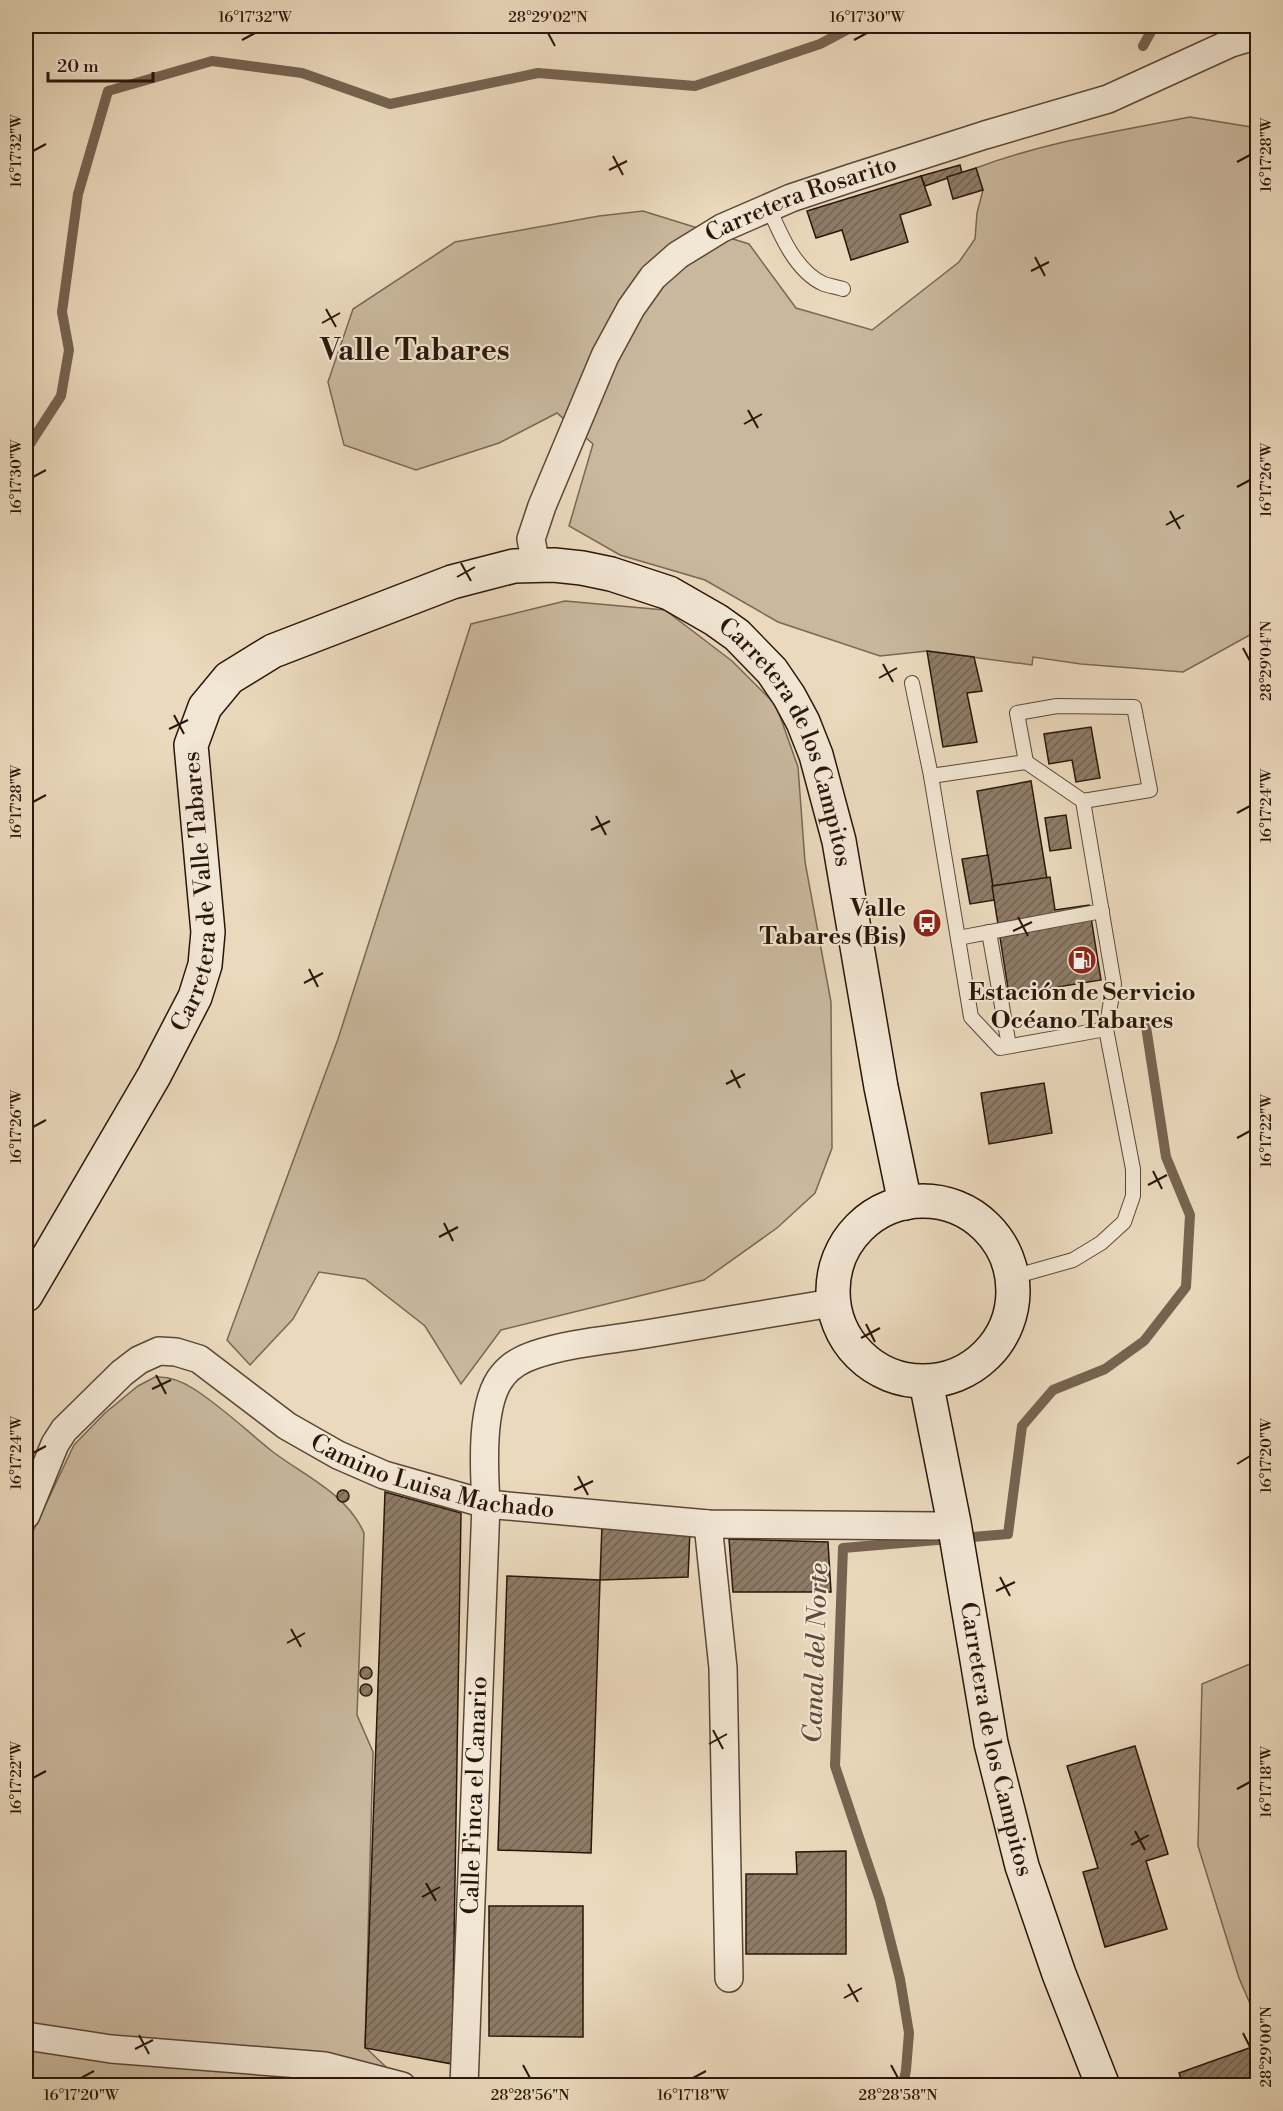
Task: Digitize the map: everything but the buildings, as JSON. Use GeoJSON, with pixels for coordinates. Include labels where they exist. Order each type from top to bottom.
{"type":"FeatureCollection","features":[{"type":"Feature","properties":{"kind":"main road","name":"Carretera de los Campitos"},"geometry":{"type":"LineString","coordinates":[[536,565],[563,566],[611,574],[660,590],[691,604],[716,620],[754,651],[772,671],[789,696],[803,722],[816,755],[840,841],[881,1087],[905,1203]]}},
{"type":"Feature","properties":{"kind":"main road","name":"Carretera de Valle Tabares"},"geometry":{"type":"LineString","coordinates":[[26,1295],[153,1076],[195,997],[205,965],[208,932],[191,745],[204,707],[229,678],[273,651],[452,582],[514,566],[536,565]]}},
{"type":"Feature","properties":{"kind":"main road"},"geometry":{"type":"LineString","coordinates":[[924,1201],[940,1203],[961,1209],[980,1221],[995,1236],[1006,1256],[1013,1277],[1014,1300],[1009,1321],[992,1350],[967,1371],[946,1379],[926,1382],[907,1380],[887,1374],[870,1364],[855,1350],[841,1327],[832,1303],[831,1279],[836,1260],[846,1242],[875,1215],[905,1203],[924,1201]]}},
{"type":"Feature","properties":{"kind":"main road","name":"Carretera de los Campitos"},"geometry":{"type":"LineString","coordinates":[[926,1382],[954,1523],[991,1743],[1022,1866],[1059,1974],[1104,2085]]}},
{"type":"Feature","properties":{"kind":"street","name":"Carretera Rosarito"},"geometry":{"type":"LineString","coordinates":[[536,565],[531,539],[542,506],[605,356],[631,308],[653,277],[678,255],[722,228],[769,208],[850,178],[1108,99],[1231,43],[1257,35]]}},
{"type":"Feature","properties":{"kind":"street","name":"Calle Finca el Canario"},"geometry":{"type":"LineString","coordinates":[[464,2085],[486,1504],[484,1467],[488,1411],[493,1390],[504,1374],[518,1362],[534,1355],[580,1345],[832,1303]]}},
{"type":"Feature","properties":{"kind":"street","name":"Camino Luisa Machado"},"geometry":{"type":"LineString","coordinates":[[26,1515],[55,1444],[64,1430],[122,1373],[139,1360],[159,1351],[176,1352],[199,1359],[287,1426],[338,1455],[384,1475],[486,1504],[708,1524],[936,1526],[954,1523]]}},
{"type":"Feature","properties":{"kind":"street"},"geometry":{"type":"LineString","coordinates":[[708,1524],[723,1668],[729,1978]]}},
{"type":"Feature","properties":{"kind":"street"},"geometry":{"type":"LineString","coordinates":[[26,2036],[111,2049],[325,2066],[402,2085]]}},
{"type":"Feature","properties":{"kind":"lane"},"geometry":{"type":"LineString","coordinates":[[769,208],[777,227],[805,269],[823,284],[843,289]]}},
{"type":"Feature","properties":{"kind":"lane"},"geometry":{"type":"LineString","coordinates":[[912,683],[931,776],[971,1017],[1000,1048],[1106,1029]]}},
{"type":"Feature","properties":{"kind":"lane"},"geometry":{"type":"LineString","coordinates":[[931,776],[1026,762],[1083,801],[1150,790],[1134,707],[1057,706],[1017,713],[1026,762]]}},
{"type":"Feature","properties":{"kind":"lane"},"geometry":{"type":"LineString","coordinates":[[1013,1277],[1073,1260],[1101,1243],[1124,1222],[1133,1196],[1132,1169],[1106,1029],[1114,984],[1083,801]]}},
{"type":"Feature","properties":{"kind":"lane"},"geometry":{"type":"LineString","coordinates":[[958,938],[1102,911]]}},
{"type":"Feature","properties":{"kind":"lane"},"geometry":{"type":"LineString","coordinates":[[989,932],[1009,1046]]}},
{"type":"Feature","properties":{"kind":"shaded area"},"geometry":{"type":"Polygon","coordinates":[[[1190,117],[1257,128],[1257,631],[1183,672],[1081,664],[1033,657],[1032,665],[927,651],[880,656],[778,622],[705,580],[620,555],[569,526],[593,444],[557,413],[499,443],[416,470],[344,445],[328,382],[353,309],[455,242],[599,216],[643,211],[749,244],[796,308],[872,330],[959,262],[975,239],[977,213],[983,190],[976,168],[1055,144],[1190,117]]]}},
{"type":"Feature","properties":{"kind":"shaded area"},"geometry":{"type":"Polygon","coordinates":[[[565,601],[665,610],[732,661],[776,705],[798,767],[805,862],[831,1002],[832,1148],[815,1193],[777,1228],[704,1280],[501,1330],[461,1384],[425,1326],[365,1279],[319,1272],[293,1319],[250,1365],[227,1340],[338,1039],[471,624],[565,601]]]}},
{"type":"Feature","properties":{"kind":"shaded area"},"geometry":{"type":"Polygon","coordinates":[[[155,1377],[180,1381],[214,1403],[273,1452],[336,1497],[357,1519],[364,1533],[357,1715],[373,1752],[365,2047],[405,2085],[26,2086],[26,1546],[74,1445],[105,1413],[138,1386],[155,1377]]]}},
{"type":"Feature","properties":{"kind":"shaded area"},"geometry":{"type":"Polygon","coordinates":[[[1255,1543],[1258,1543],[1257,2020],[1239,1978],[1198,1846],[1202,1684],[1250,1664],[1255,1543]]]}},
{"type":"Feature","properties":{"kind":"waterway","name":"Valle Tabares"},"geometry":{"type":"LineString","coordinates":[[26,450],[61,396],[69,350],[62,312],[78,194],[108,91],[212,61],[302,73],[390,104],[538,73],[695,86],[820,44],[854,26]]}},
{"type":"Feature","properties":{"kind":"waterway","name":"Canal del Norte"},"geometry":{"type":"LineString","coordinates":[[1143,46],[1154,26]]}},
{"type":"Feature","properties":{"kind":"waterway","name":"Canal del Norte"},"geometry":{"type":"LineString","coordinates":[[903,2086],[909,2033],[900,1979],[880,1900],[835,1766],[843,1548],[1008,1534],[1022,1426],[1053,1390],[1105,1369],[1144,1341],[1186,1287],[1190,1215],[1166,1157],[1145,1020]]}},
{"type":"Feature","properties":{"kind":"place","name":"Valle Tabares (Bis)"},"geometry":{"type":"Point","coordinates":[927,923]}},
{"type":"Feature","properties":{"kind":"place","name":"Estación de Servicio Océano Tabares"},"geometry":{"type":"Point","coordinates":[1082,960]}},
{"type":"Feature","properties":{"kind":"district","name":"Valle Tabares"},"geometry":{"type":"Point","coordinates":[415,351]}}]}
